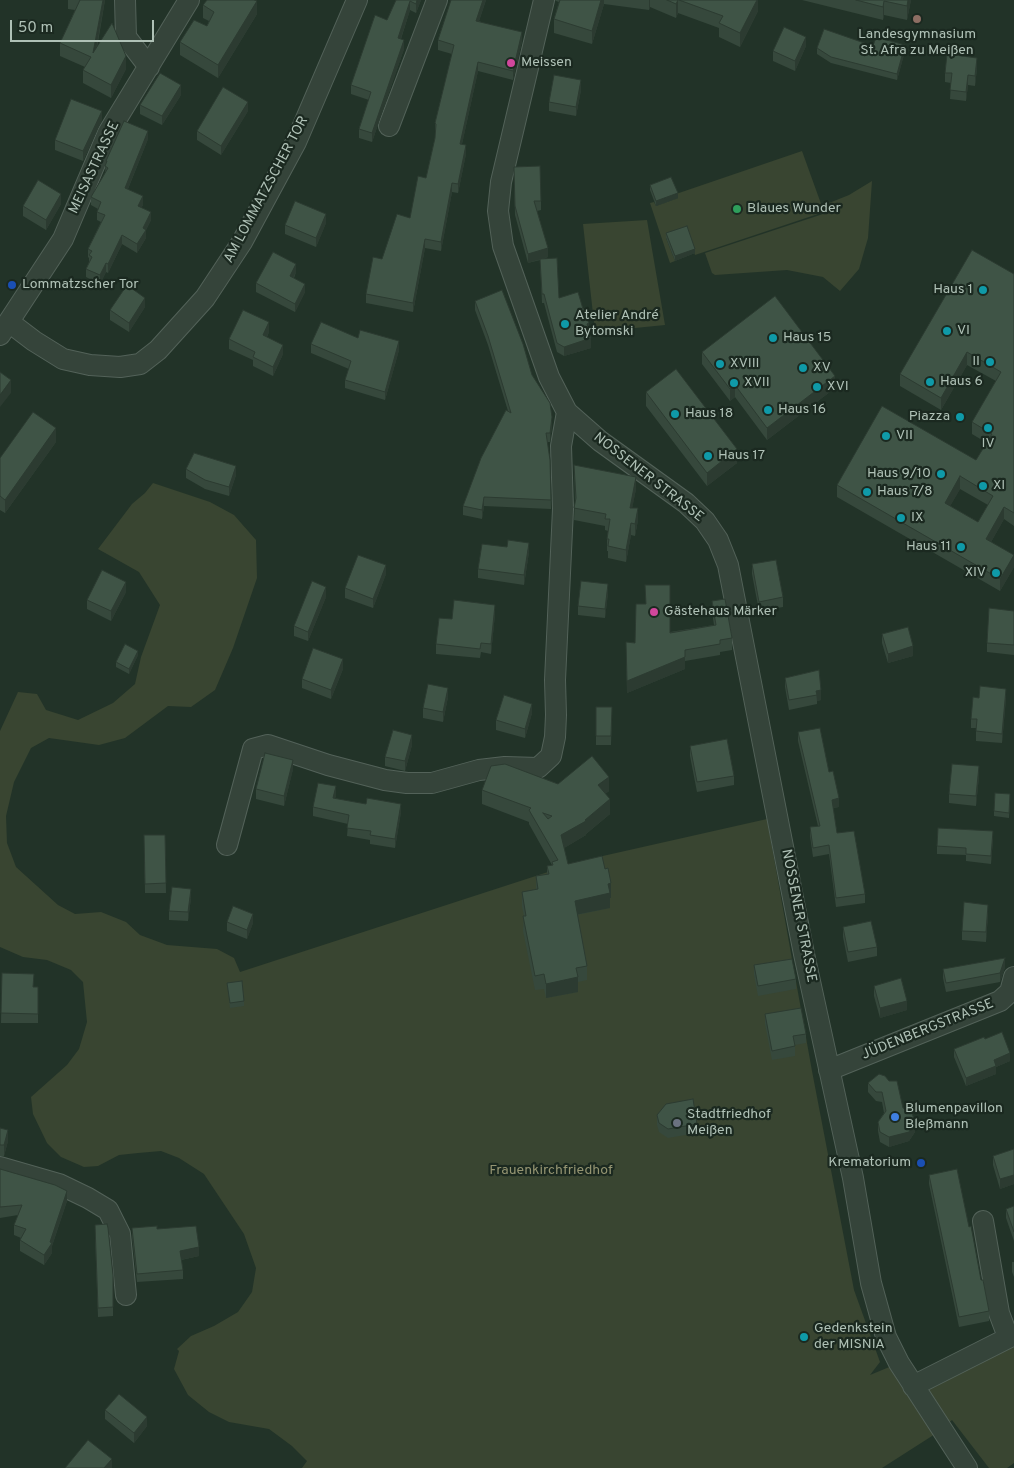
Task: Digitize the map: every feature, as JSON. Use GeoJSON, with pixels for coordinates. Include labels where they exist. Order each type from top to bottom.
{"type":"FeatureCollection","features":[{"type":"Feature","properties":{"kind":"street"},"geometry":{"type":"LineString","coordinates":[[125,0],[126,36],[148,67]]}},
{"type":"Feature","properties":{"kind":"street","name":"MEISASTRASSE"},"geometry":{"type":"LineString","coordinates":[[5,328],[63,239],[108,133],[189,0]]}},
{"type":"Feature","properties":{"kind":"street","name":"AM LOMMATZSCHER TOR"},"geometry":{"type":"LineString","coordinates":[[5,328],[34,341],[63,359],[90,366],[120,367],[140,364],[158,350],[205,298],[242,242],[296,142],[358,0]]}},
{"type":"Feature","properties":{"kind":"street"},"geometry":{"type":"LineString","coordinates":[[389,126],[437,0]]}},
{"type":"Feature","properties":{"kind":"street","name":"NOSSENER STRASSE"},"geometry":{"type":"LineString","coordinates":[[544,0],[501,182],[498,211],[503,246],[549,378],[567,412],[600,441],[686,503],[705,521],[718,540],[728,565],[804,954],[852,1178],[871,1284],[886,1337],[899,1363],[967,1468]]}},
{"type":"Feature","properties":{"kind":"street"},"geometry":{"type":"LineString","coordinates":[[227,845],[253,749],[268,745],[328,765],[384,780],[407,783],[432,782],[479,770],[506,767],[538,768],[551,756],[555,737],[555,680],[563,509],[561,446],[567,412]]}},
{"type":"Feature","properties":{"kind":"street","name":"JÜDENBERGSTRASSE"},"geometry":{"type":"LineString","coordinates":[[829,1070],[1000,1002],[1010,992],[1014,977]]}},
{"type":"Feature","properties":{"kind":"street"},"geometry":{"type":"LineString","coordinates":[[0,1167],[59,1184],[108,1210],[120,1234],[126,1295]]}},
{"type":"Feature","properties":{"kind":"street"},"geometry":{"type":"LineString","coordinates":[[913,1386],[1011,1336],[999,1312],[983,1221]]}},
{"type":"Feature","properties":{"kind":"green space","name":"Blaues Wunder"},"geometry":{"type":"Polygon","coordinates":[[[802,151],[824,212],[695,255],[687,231],[666,238],[675,261],[670,263],[650,203],[654,202],[656,206],[678,198],[676,194],[802,151]]]}},
{"type":"Feature","properties":{"kind":"green space"},"geometry":{"type":"Polygon","coordinates":[[[872,181],[868,238],[859,269],[840,291],[823,277],[787,270],[715,275],[712,273],[705,253],[826,213],[824,205],[849,195],[872,181]]]}},
{"type":"Feature","properties":{"kind":"green space"},"geometry":{"type":"Polygon","coordinates":[[[647,220],[665,325],[595,332],[583,224],[647,220]]]}},
{"type":"Feature","properties":{"kind":"green space","name":"Frauenkirchfriedhof"},"geometry":{"type":"Polygon","coordinates":[[[153,483],[210,502],[234,515],[256,540],[257,578],[233,648],[215,690],[191,707],[168,706],[125,738],[99,745],[49,738],[31,748],[14,782],[6,816],[7,843],[16,867],[58,905],[75,914],[101,912],[126,922],[140,935],[167,945],[217,949],[234,958],[240,972],[585,860],[767,819],[812,1071],[854,1290],[880,1362],[870,1375],[899,1363],[913,1386],[1014,1335],[1014,1463],[1007,1468],[989,1468],[952,1420],[932,1436],[882,1468],[302,1468],[307,1461],[292,1446],[269,1429],[229,1422],[209,1412],[188,1395],[174,1369],[179,1351],[177,1349],[191,1336],[214,1326],[238,1312],[252,1292],[256,1268],[244,1234],[204,1174],[179,1158],[161,1151],[138,1153],[119,1155],[98,1166],[84,1167],[61,1157],[47,1143],[33,1114],[31,1097],[67,1065],[79,1049],[87,1022],[83,982],[71,970],[47,960],[23,957],[0,947],[0,731],[18,692],[37,694],[46,710],[78,720],[113,703],[135,684],[141,657],[160,605],[139,572],[98,549],[132,504],[153,483]]]}},
{"type":"Feature","properties":{"kind":"building"},"geometry":{"type":"Polygon","coordinates":[[[80,0],[103,0],[93,53],[112,23],[126,56],[111,85],[83,70],[91,57],[60,43],[80,0]]]}},
{"type":"Feature","properties":{"kind":"building"},"geometry":{"type":"Polygon","coordinates":[[[207,0],[257,1],[218,65],[180,42],[194,20],[207,26],[214,12],[203,5],[207,0]]]}},
{"type":"Feature","properties":{"kind":"building"},"geometry":{"type":"Polygon","coordinates":[[[396,0],[417,0],[416,4],[410,1],[398,38],[404,40],[372,133],[359,129],[371,92],[351,85],[375,15],[387,20],[396,0]]]}},
{"type":"Feature","properties":{"kind":"building"},"geometry":{"type":"Polygon","coordinates":[[[451,0],[483,0],[476,21],[522,32],[513,71],[478,62],[460,144],[466,145],[458,184],[452,183],[441,242],[425,239],[413,303],[366,294],[373,257],[382,259],[397,214],[410,218],[418,176],[426,178],[435,138],[435,123],[454,45],[438,40],[451,0]]]}},
{"type":"Feature","properties":{"kind":"building"},"geometry":{"type":"Polygon","coordinates":[[[560,0],[601,0],[592,31],[554,19],[560,0]]]}},
{"type":"Feature","properties":{"kind":"building"},"geometry":{"type":"Polygon","coordinates":[[[667,0],[678,0],[676,4],[667,0]]]}},
{"type":"Feature","properties":{"kind":"building"},"geometry":{"type":"Polygon","coordinates":[[[679,0],[757,0],[740,33],[719,23],[723,16],[679,0]]]}},
{"type":"Feature","properties":{"kind":"building"},"geometry":{"type":"Polygon","coordinates":[[[856,0],[908,0],[907,6],[884,1],[883,7],[856,0]]]}},
{"type":"Feature","properties":{"kind":"building"},"geometry":{"type":"Polygon","coordinates":[[[784,27],[806,37],[795,61],[773,51],[784,27]]]}},
{"type":"Feature","properties":{"kind":"building"},"geometry":{"type":"Polygon","coordinates":[[[824,29],[873,46],[876,37],[905,45],[897,74],[831,57],[817,48],[824,29]]]}},
{"type":"Feature","properties":{"kind":"building"},"geometry":{"type":"Polygon","coordinates":[[[947,54],[977,58],[975,76],[968,75],[966,92],[950,90],[952,73],[945,73],[947,54]]]}},
{"type":"Feature","properties":{"kind":"building"},"geometry":{"type":"Polygon","coordinates":[[[160,73],[181,85],[162,116],[140,105],[160,73]]]}},
{"type":"Feature","properties":{"kind":"building"},"geometry":{"type":"Polygon","coordinates":[[[554,75],[581,80],[576,107],[549,102],[554,75]]]}},
{"type":"Feature","properties":{"kind":"building"},"geometry":{"type":"Polygon","coordinates":[[[223,87],[248,102],[221,146],[197,131],[223,87]]]}},
{"type":"Feature","properties":{"kind":"building"},"geometry":{"type":"Polygon","coordinates":[[[71,99],[102,111],[83,151],[55,140],[71,99]]]}},
{"type":"Feature","properties":{"kind":"building"},"geometry":{"type":"Polygon","coordinates":[[[124,121],[148,131],[125,188],[143,196],[138,206],[151,212],[143,228],[146,230],[137,244],[122,235],[108,264],[106,263],[100,275],[86,269],[92,257],[89,255],[92,251],[88,249],[105,215],[97,212],[101,202],[91,197],[108,168],[105,166],[106,161],[124,121]]]}},
{"type":"Feature","properties":{"kind":"building"},"geometry":{"type":"Polygon","coordinates":[[[540,166],[541,201],[534,201],[548,248],[528,254],[515,206],[514,167],[540,166]]]}},
{"type":"Feature","properties":{"kind":"building"},"geometry":{"type":"Polygon","coordinates":[[[671,177],[678,193],[656,201],[650,185],[671,177]]]}},
{"type":"Feature","properties":{"kind":"building"},"geometry":{"type":"Polygon","coordinates":[[[38,180],[61,194],[46,220],[23,206],[38,180]]]}},
{"type":"Feature","properties":{"kind":"building"},"geometry":{"type":"Polygon","coordinates":[[[295,201],[326,214],[316,238],[285,225],[295,201]]]}},
{"type":"Feature","properties":{"kind":"building"},"geometry":{"type":"Polygon","coordinates":[[[687,226],[695,249],[675,256],[666,233],[687,226]]]}},
{"type":"Feature","properties":{"kind":"building"},"geometry":{"type":"Polygon","coordinates":[[[972,250],[1014,274],[1014,513],[1004,507],[986,539],[1014,555],[1000,579],[837,485],[882,406],[976,460],[992,434],[972,422],[1001,372],[967,352],[941,398],[900,374],[972,250]],[[960,476],[945,503],[978,522],[993,496],[960,476]]]}},
{"type":"Feature","properties":{"kind":"building"},"geometry":{"type":"Polygon","coordinates":[[[273,252],[296,264],[290,276],[305,284],[295,304],[256,283],[273,252]]]}},
{"type":"Feature","properties":{"kind":"building"},"geometry":{"type":"Polygon","coordinates":[[[557,258],[559,298],[578,292],[583,309],[585,308],[591,338],[564,347],[557,343],[544,294],[542,294],[540,259],[557,258]]]}},
{"type":"Feature","properties":{"kind":"building"},"geometry":{"type":"Polygon","coordinates":[[[127,285],[145,298],[129,323],[110,310],[127,285]]]}},
{"type":"Feature","properties":{"kind":"building"},"geometry":{"type":"Polygon","coordinates":[[[502,290],[523,344],[532,375],[550,403],[552,417],[550,433],[546,433],[550,460],[551,500],[484,497],[482,510],[463,506],[481,458],[506,410],[511,413],[488,336],[475,301],[502,290]]]}},
{"type":"Feature","properties":{"kind":"building"},"geometry":{"type":"Polygon","coordinates":[[[775,296],[835,376],[767,428],[735,385],[730,389],[702,352],[775,296]]]}},
{"type":"Feature","properties":{"kind":"building"},"geometry":{"type":"Polygon","coordinates":[[[243,310],[269,322],[263,335],[283,345],[273,367],[253,357],[255,352],[229,339],[243,310]]]}},
{"type":"Feature","properties":{"kind":"building"},"geometry":{"type":"Polygon","coordinates":[[[321,322],[358,338],[360,330],[399,341],[385,392],[345,380],[351,361],[311,344],[321,322]]]}},
{"type":"Feature","properties":{"kind":"building"},"geometry":{"type":"Polygon","coordinates":[[[676,369],[737,449],[707,473],[646,392],[676,369]]]}},
{"type":"Feature","properties":{"kind":"building"},"geometry":{"type":"Polygon","coordinates":[[[0,372],[11,380],[0,395],[0,372]]]}},
{"type":"Feature","properties":{"kind":"building"},"geometry":{"type":"Polygon","coordinates":[[[33,412],[56,428],[5,500],[0,496],[0,458],[33,412]]]}},
{"type":"Feature","properties":{"kind":"building"},"geometry":{"type":"Polygon","coordinates":[[[194,453],[236,466],[229,487],[205,480],[186,469],[194,453]]]}},
{"type":"Feature","properties":{"kind":"building"},"geometry":{"type":"Polygon","coordinates":[[[574,465],[636,477],[630,508],[638,508],[635,524],[631,523],[626,550],[608,546],[609,539],[607,539],[610,519],[605,519],[606,514],[574,508],[576,498],[574,465]]]}},
{"type":"Feature","properties":{"kind":"building"},"geometry":{"type":"Polygon","coordinates":[[[508,540],[529,543],[524,575],[478,569],[482,544],[507,547],[508,540]]]}},
{"type":"Feature","properties":{"kind":"building"},"geometry":{"type":"Polygon","coordinates":[[[358,555],[386,565],[373,599],[345,588],[358,555]]]}},
{"type":"Feature","properties":{"kind":"building"},"geometry":{"type":"Polygon","coordinates":[[[776,560],[783,597],[759,602],[752,564],[776,560]]]}},
{"type":"Feature","properties":{"kind":"building"},"geometry":{"type":"Polygon","coordinates":[[[102,570],[126,582],[111,611],[87,600],[102,570]]]}},
{"type":"Feature","properties":{"kind":"building"},"geometry":{"type":"Polygon","coordinates":[[[312,581],[326,587],[308,632],[294,626],[312,581]]]}},
{"type":"Feature","properties":{"kind":"building"},"geometry":{"type":"Polygon","coordinates":[[[581,581],[608,584],[605,609],[578,606],[581,581]]]}},
{"type":"Feature","properties":{"kind":"building"},"geometry":{"type":"Polygon","coordinates":[[[645,585],[670,585],[670,633],[716,625],[712,601],[725,599],[732,638],[720,640],[720,644],[685,650],[685,657],[627,681],[626,642],[635,643],[636,604],[646,604],[645,585]]]}},
{"type":"Feature","properties":{"kind":"building"},"geometry":{"type":"Polygon","coordinates":[[[454,600],[495,605],[491,644],[481,643],[480,649],[436,644],[439,618],[452,619],[454,600]]]}},
{"type":"Feature","properties":{"kind":"building"},"geometry":{"type":"Polygon","coordinates":[[[989,608],[1014,611],[1014,645],[987,643],[989,608]]]}},
{"type":"Feature","properties":{"kind":"building"},"geometry":{"type":"Polygon","coordinates":[[[908,627],[913,646],[888,654],[882,634],[908,627]]]}},
{"type":"Feature","properties":{"kind":"building"},"geometry":{"type":"Polygon","coordinates":[[[125,644],[138,651],[129,669],[116,662],[125,644]]]}},
{"type":"Feature","properties":{"kind":"building"},"geometry":{"type":"Polygon","coordinates":[[[313,648],[343,659],[331,690],[302,679],[313,648]]]}},
{"type":"Feature","properties":{"kind":"building"},"geometry":{"type":"Polygon","coordinates":[[[819,670],[821,690],[816,691],[817,695],[789,700],[785,678],[819,670]]]}},
{"type":"Feature","properties":{"kind":"building"},"geometry":{"type":"Polygon","coordinates":[[[428,684],[448,688],[443,712],[423,708],[428,684]]]}},
{"type":"Feature","properties":{"kind":"building"},"geometry":{"type":"Polygon","coordinates":[[[980,686],[1006,689],[1002,734],[976,731],[977,719],[971,719],[973,697],[979,698],[980,686]]]}},
{"type":"Feature","properties":{"kind":"building"},"geometry":{"type":"Polygon","coordinates":[[[504,695],[532,704],[525,729],[496,720],[504,695]]]}},
{"type":"Feature","properties":{"kind":"building"},"geometry":{"type":"Polygon","coordinates":[[[596,707],[612,707],[611,736],[596,736],[596,707]]]}},
{"type":"Feature","properties":{"kind":"building"},"geometry":{"type":"Polygon","coordinates":[[[820,728],[829,772],[833,771],[839,798],[832,800],[837,833],[854,831],[865,894],[836,898],[829,845],[813,848],[810,827],[820,826],[798,732],[820,728]]]}},
{"type":"Feature","properties":{"kind":"building"},"geometry":{"type":"Polygon","coordinates":[[[393,730],[412,735],[405,761],[385,757],[393,730]]]}},
{"type":"Feature","properties":{"kind":"building"},"geometry":{"type":"Polygon","coordinates":[[[727,739],[734,776],[697,782],[690,746],[727,739]]]}},
{"type":"Feature","properties":{"kind":"building"},"geometry":{"type":"Polygon","coordinates":[[[265,753],[293,760],[284,796],[256,789],[265,753]]]}},
{"type":"Feature","properties":{"kind":"building"},"geometry":{"type":"Polygon","coordinates":[[[592,756],[609,777],[598,785],[610,799],[586,821],[561,835],[568,864],[602,856],[605,869],[608,868],[611,883],[608,884],[610,893],[575,901],[587,966],[576,968],[578,977],[546,984],[544,974],[535,976],[523,916],[526,916],[522,892],[538,889],[536,876],[549,874],[547,866],[553,865],[552,862],[558,860],[529,810],[531,808],[482,790],[491,766],[505,764],[558,784],[592,756]],[[543,813],[548,819],[552,816],[543,813]]]}},
{"type":"Feature","properties":{"kind":"building"},"geometry":{"type":"Polygon","coordinates":[[[952,764],[979,766],[976,796],[949,794],[952,764]]]}},
{"type":"Feature","properties":{"kind":"building"},"geometry":{"type":"Polygon","coordinates":[[[318,783],[336,786],[333,798],[366,804],[367,798],[401,804],[395,839],[370,835],[371,831],[347,828],[349,815],[313,807],[318,783]]]}},
{"type":"Feature","properties":{"kind":"building"},"geometry":{"type":"Polygon","coordinates":[[[995,793],[1010,794],[1009,813],[994,811],[995,793]]]}},
{"type":"Feature","properties":{"kind":"building"},"geometry":{"type":"Polygon","coordinates":[[[938,828],[993,831],[991,856],[966,854],[966,848],[937,846],[938,828]]]}},
{"type":"Feature","properties":{"kind":"building"},"geometry":{"type":"Polygon","coordinates":[[[144,835],[165,835],[166,883],[145,884],[144,835]]]}},
{"type":"Feature","properties":{"kind":"building"},"geometry":{"type":"Polygon","coordinates":[[[172,887],[191,889],[188,912],[169,911],[172,887]]]}},
{"type":"Feature","properties":{"kind":"building"},"geometry":{"type":"Polygon","coordinates":[[[964,902],[988,905],[986,932],[962,931],[964,902]]]}},
{"type":"Feature","properties":{"kind":"building"},"geometry":{"type":"Polygon","coordinates":[[[233,906],[253,914],[247,930],[227,922],[233,906]]]}},
{"type":"Feature","properties":{"kind":"building"},"geometry":{"type":"Polygon","coordinates":[[[871,921],[877,947],[848,952],[843,927],[871,921]]]}},
{"type":"Feature","properties":{"kind":"building"},"geometry":{"type":"Polygon","coordinates":[[[1005,958],[1000,973],[946,983],[943,969],[1005,958]]]}},
{"type":"Feature","properties":{"kind":"building"},"geometry":{"type":"Polygon","coordinates":[[[792,959],[796,979],[758,986],[754,965],[792,959]]]}},
{"type":"Feature","properties":{"kind":"building"},"geometry":{"type":"Polygon","coordinates":[[[2,973],[34,974],[33,987],[38,987],[38,1014],[1,1013],[2,973]]]}},
{"type":"Feature","properties":{"kind":"building"},"geometry":{"type":"Polygon","coordinates":[[[901,978],[907,1001],[880,1008],[874,986],[901,978]]]}},
{"type":"Feature","properties":{"kind":"building"},"geometry":{"type":"Polygon","coordinates":[[[242,981],[244,1001],[230,1003],[227,983],[242,981]]]}},
{"type":"Feature","properties":{"kind":"building"},"geometry":{"type":"Polygon","coordinates":[[[801,1008],[806,1034],[793,1036],[795,1046],[772,1051],[765,1014],[801,1008]]]}},
{"type":"Feature","properties":{"kind":"building"},"geometry":{"type":"Polygon","coordinates":[[[1002,1032],[1010,1053],[994,1060],[996,1066],[966,1078],[954,1049],[1002,1032]]]}},
{"type":"Feature","properties":{"kind":"building"},"geometry":{"type":"Polygon","coordinates":[[[879,1074],[885,1076],[889,1081],[897,1081],[903,1108],[912,1113],[915,1122],[909,1132],[889,1137],[880,1132],[878,1122],[886,1111],[882,1092],[876,1092],[868,1083],[879,1074]]]}},
{"type":"Feature","properties":{"kind":"building"},"geometry":{"type":"Polygon","coordinates":[[[693,1099],[697,1124],[668,1129],[659,1123],[657,1115],[666,1104],[693,1099]]]}},
{"type":"Feature","properties":{"kind":"building"},"geometry":{"type":"Polygon","coordinates":[[[0,1128],[8,1130],[4,1145],[0,1145],[0,1128]]]}},
{"type":"Feature","properties":{"kind":"building"},"geometry":{"type":"Polygon","coordinates":[[[1014,1149],[1014,1175],[1000,1179],[993,1156],[1014,1149]]]}},
{"type":"Feature","properties":{"kind":"building"},"geometry":{"type":"Polygon","coordinates":[[[0,1169],[55,1185],[67,1191],[50,1242],[52,1243],[44,1255],[20,1240],[26,1229],[14,1225],[22,1205],[0,1207],[0,1169]]]}},
{"type":"Feature","properties":{"kind":"building"},"geometry":{"type":"Polygon","coordinates":[[[957,1169],[989,1311],[959,1317],[929,1175],[957,1169]]]}},
{"type":"Feature","properties":{"kind":"building"},"geometry":{"type":"Polygon","coordinates":[[[1014,1206],[1014,1232],[1006,1209],[1014,1206]]]}},
{"type":"Feature","properties":{"kind":"building"},"geometry":{"type":"Polygon","coordinates":[[[107,1224],[113,1275],[113,1307],[98,1308],[95,1225],[107,1224]]]}},
{"type":"Feature","properties":{"kind":"building"},"geometry":{"type":"Polygon","coordinates":[[[157,1226],[157,1229],[196,1226],[199,1247],[180,1251],[183,1270],[137,1274],[132,1228],[157,1226]]]}},
{"type":"Feature","properties":{"kind":"building"},"geometry":{"type":"Polygon","coordinates":[[[119,1394],[147,1417],[134,1433],[105,1410],[119,1394]]]}},
{"type":"Feature","properties":{"kind":"building"},"geometry":{"type":"Polygon","coordinates":[[[88,1440],[112,1459],[104,1468],[65,1468],[88,1440]]]}},
{"type":"Feature","properties":{"kind":"place","name":"Landesgymnasium St. Afra zu Meißen"},"geometry":{"type":"Point","coordinates":[917,19]}},
{"type":"Feature","properties":{"kind":"place","name":"Meissen"},"geometry":{"type":"Point","coordinates":[511,63]}},
{"type":"Feature","properties":{"kind":"place","name":"Blaues Wunder"},"geometry":{"type":"Point","coordinates":[737,209]}},
{"type":"Feature","properties":{"kind":"place","name":"Lommatzscher Tor"},"geometry":{"type":"Point","coordinates":[12,285]}},
{"type":"Feature","properties":{"kind":"place","name":"Haus 1"},"geometry":{"type":"Point","coordinates":[983,290]}},
{"type":"Feature","properties":{"kind":"place","name":"Atelier André Bytomski"},"geometry":{"type":"Point","coordinates":[565,324]}},
{"type":"Feature","properties":{"kind":"place","name":"VI"},"geometry":{"type":"Point","coordinates":[947,331]}},
{"type":"Feature","properties":{"kind":"place","name":"Haus 15"},"geometry":{"type":"Point","coordinates":[773,338]}},
{"type":"Feature","properties":{"kind":"place","name":"II"},"geometry":{"type":"Point","coordinates":[990,362]}},
{"type":"Feature","properties":{"kind":"place","name":"XVIII"},"geometry":{"type":"Point","coordinates":[720,364]}},
{"type":"Feature","properties":{"kind":"place","name":"XV"},"geometry":{"type":"Point","coordinates":[803,368]}},
{"type":"Feature","properties":{"kind":"place","name":"Haus 6"},"geometry":{"type":"Point","coordinates":[930,382]}},
{"type":"Feature","properties":{"kind":"place","name":"XVII"},"geometry":{"type":"Point","coordinates":[734,383]}},
{"type":"Feature","properties":{"kind":"place","name":"XVI"},"geometry":{"type":"Point","coordinates":[817,387]}},
{"type":"Feature","properties":{"kind":"place","name":"Haus 16"},"geometry":{"type":"Point","coordinates":[768,410]}},
{"type":"Feature","properties":{"kind":"place","name":"Haus 18"},"geometry":{"type":"Point","coordinates":[675,414]}},
{"type":"Feature","properties":{"kind":"place","name":"Piazza"},"geometry":{"type":"Point","coordinates":[960,417]}},
{"type":"Feature","properties":{"kind":"place","name":"IV"},"geometry":{"type":"Point","coordinates":[988,428]}},
{"type":"Feature","properties":{"kind":"place","name":"VII"},"geometry":{"type":"Point","coordinates":[886,436]}},
{"type":"Feature","properties":{"kind":"place","name":"Haus 17"},"geometry":{"type":"Point","coordinates":[708,456]}},
{"type":"Feature","properties":{"kind":"place","name":"Haus 9/10"},"geometry":{"type":"Point","coordinates":[941,474]}},
{"type":"Feature","properties":{"kind":"place","name":"XI"},"geometry":{"type":"Point","coordinates":[983,486]}},
{"type":"Feature","properties":{"kind":"place","name":"Haus 7/8"},"geometry":{"type":"Point","coordinates":[867,492]}},
{"type":"Feature","properties":{"kind":"place","name":"IX"},"geometry":{"type":"Point","coordinates":[901,518]}},
{"type":"Feature","properties":{"kind":"place","name":"Haus 11"},"geometry":{"type":"Point","coordinates":[961,547]}},
{"type":"Feature","properties":{"kind":"place","name":"XIV"},"geometry":{"type":"Point","coordinates":[996,573]}},
{"type":"Feature","properties":{"kind":"place","name":"Gästehaus Märker"},"geometry":{"type":"Point","coordinates":[654,612]}},
{"type":"Feature","properties":{"kind":"place","name":"Blumenpavillon Bleßmann"},"geometry":{"type":"Point","coordinates":[895,1117]}},
{"type":"Feature","properties":{"kind":"place","name":"Stadtfriedhof Meißen"},"geometry":{"type":"Point","coordinates":[677,1123]}},
{"type":"Feature","properties":{"kind":"place","name":"Krematorium"},"geometry":{"type":"Point","coordinates":[921,1163]}},
{"type":"Feature","properties":{"kind":"place","name":"Gedenkstein der MISNIA"},"geometry":{"type":"Point","coordinates":[804,1337]}}]}
